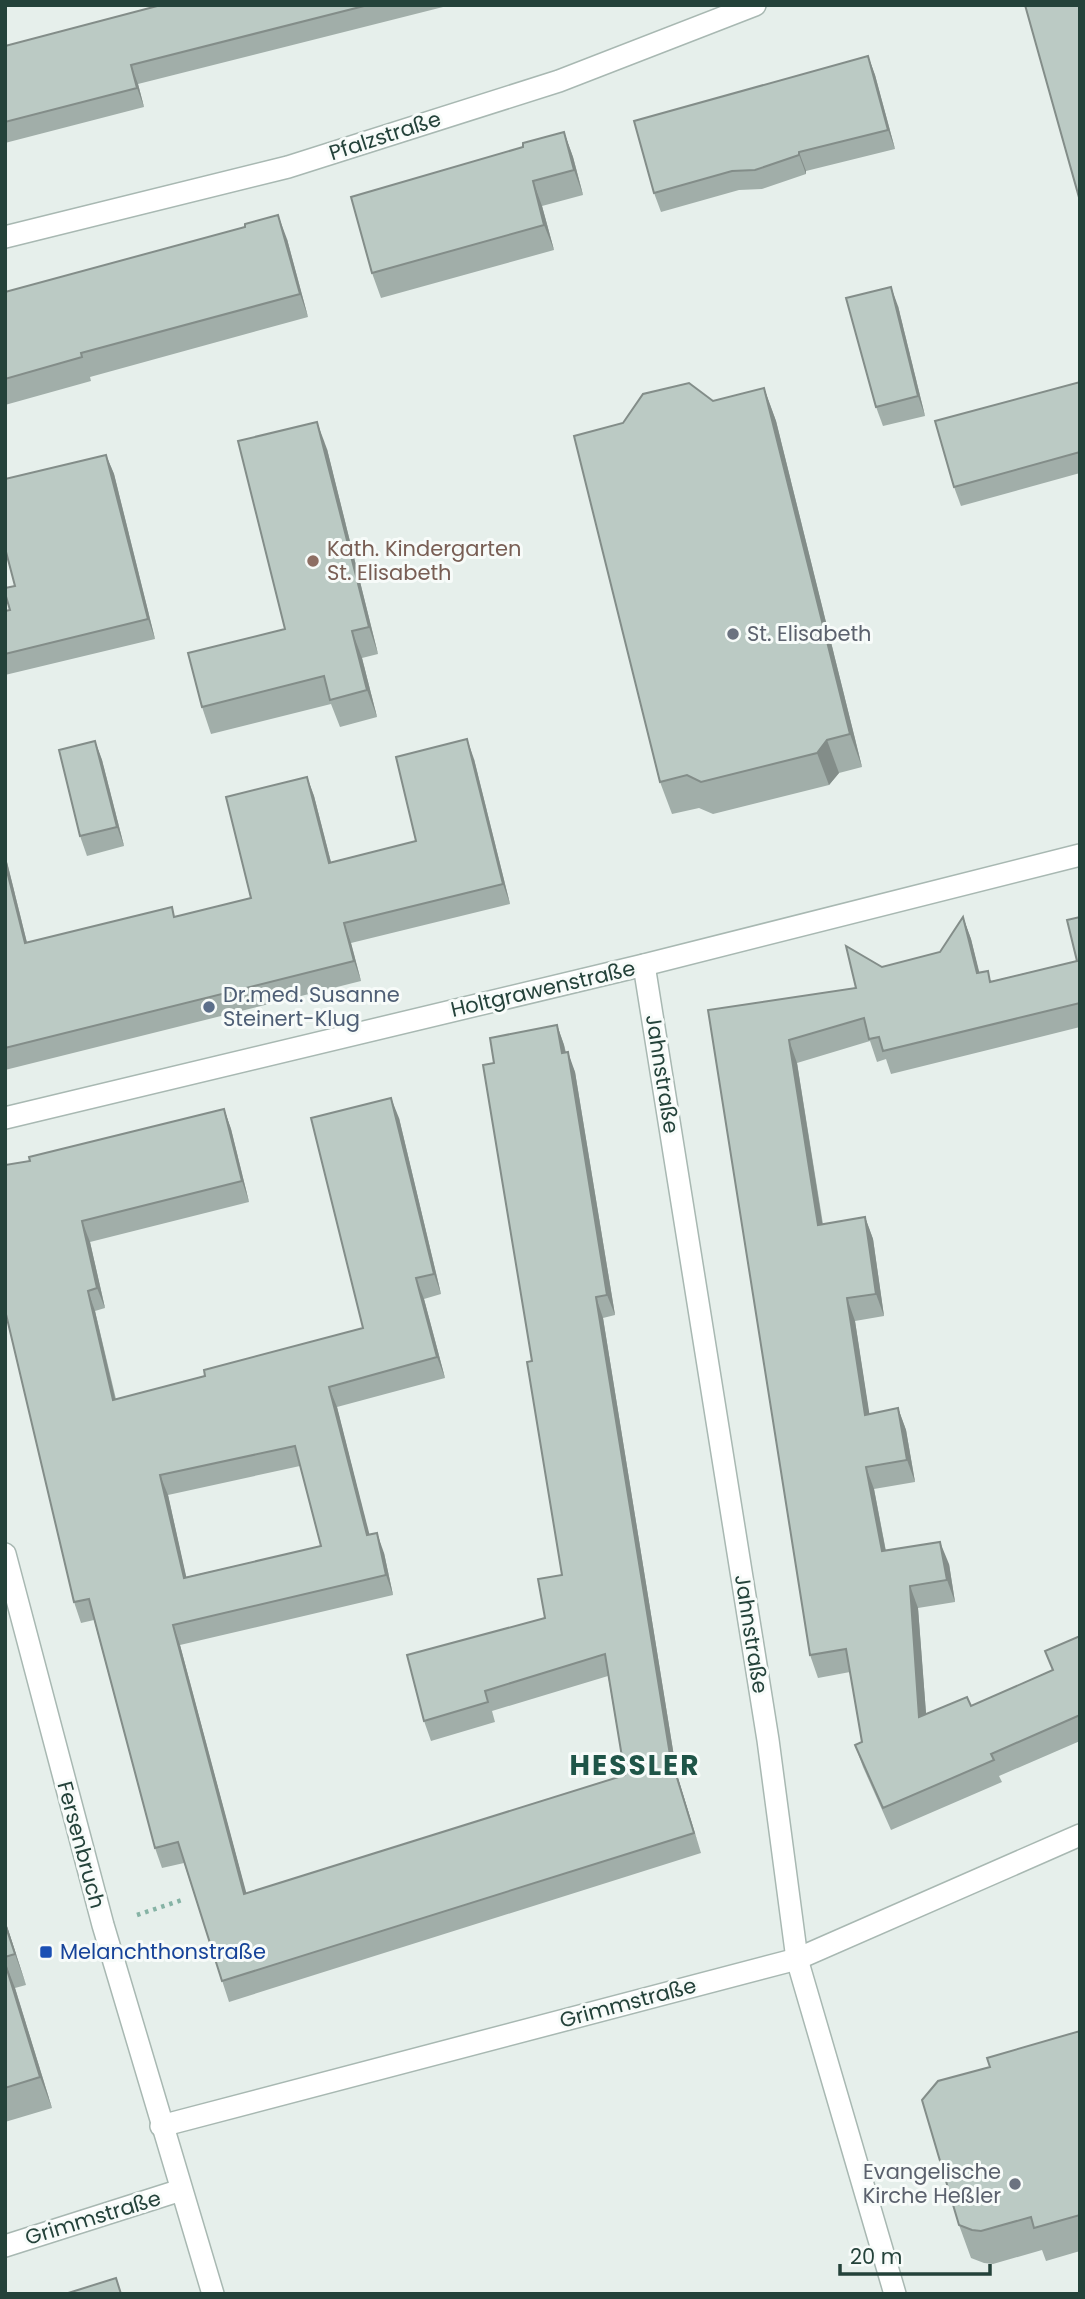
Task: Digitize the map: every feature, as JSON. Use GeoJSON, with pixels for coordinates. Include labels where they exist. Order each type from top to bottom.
{"type":"FeatureCollection","features":[{"type":"Feature","properties":{"kind":"street","name":"Pfalzstraße"},"geometry":{"type":"LineString","coordinates":[[5,237],[288,167],[559,81],[755,5]]}},
{"type":"Feature","properties":{"kind":"street","name":"Holtgrawenstraße"},"geometry":{"type":"LineString","coordinates":[[5,1118],[644,965],[1080,855]]}},
{"type":"Feature","properties":{"kind":"street","name":"Jahnstraße"},"geometry":{"type":"LineString","coordinates":[[644,965],[768,1740],[797,1959],[895,2294]]}},
{"type":"Feature","properties":{"kind":"street","name":"Fersenbruch"},"geometry":{"type":"LineString","coordinates":[[5,1554],[103,1925],[213,2294]]}},
{"type":"Feature","properties":{"kind":"street","name":"Grimmstraße"},"geometry":{"type":"LineString","coordinates":[[161,2126],[797,1959],[1080,1835]]}},
{"type":"Feature","properties":{"kind":"street","name":"Grimmstraße"},"geometry":{"type":"LineString","coordinates":[[5,2246],[181,2190]]}},
{"type":"Feature","properties":{"kind":"path"},"geometry":{"type":"LineString","coordinates":[[103,1925],[182,1900]]}},
{"type":"Feature","properties":{"kind":"building"},"geometry":{"type":"Polygon","coordinates":[[[161,5],[368,5],[131,65],[137,88],[5,122],[5,46],[161,5]]]}},
{"type":"Feature","properties":{"kind":"building"},"geometry":{"type":"Polygon","coordinates":[[[1025,5],[1080,5],[1080,201],[1025,5]]]}},
{"type":"Feature","properties":{"kind":"building"},"geometry":{"type":"Polygon","coordinates":[[[868,56],[888,130],[799,152],[799,155],[755,170],[732,171],[654,193],[634,121],[868,56]]]}},
{"type":"Feature","properties":{"kind":"building"},"geometry":{"type":"Polygon","coordinates":[[[564,132],[574,170],[533,181],[544,225],[372,273],[351,197],[523,147],[523,143],[564,132]]]}},
{"type":"Feature","properties":{"kind":"building"},"geometry":{"type":"Polygon","coordinates":[[[278,215],[300,294],[81,353],[82,357],[5,379],[5,292],[245,227],[245,224],[278,215]]]}},
{"type":"Feature","properties":{"kind":"building"},"geometry":{"type":"Polygon","coordinates":[[[891,287],[918,396],[876,407],[846,298],[891,287]]]}},
{"type":"Feature","properties":{"kind":"building"},"geometry":{"type":"Polygon","coordinates":[[[1080,382],[1080,452],[954,487],[935,421],[1080,382]]]}},
{"type":"Feature","properties":{"kind":"building"},"geometry":{"type":"Polygon","coordinates":[[[689,383],[713,401],[764,388],[850,734],[827,740],[817,753],[701,782],[687,775],[660,782],[574,436],[623,423],[643,394],[689,383]]]}},
{"type":"Feature","properties":{"kind":"building","name":"Kath. Kindergarten St. Elisabeth"},"geometry":{"type":"Polygon","coordinates":[[[317,422],[369,627],[352,631],[367,690],[330,700],[324,676],[202,707],[188,653],[285,629],[238,441],[317,422]]]}},
{"type":"Feature","properties":{"kind":"building"},"geometry":{"type":"Polygon","coordinates":[[[106,455],[148,619],[5,654],[5,611],[10,610],[5,588],[15,586],[5,548],[5,479],[106,455]]]}},
{"type":"Feature","properties":{"kind":"building"},"geometry":{"type":"Polygon","coordinates":[[[467,739],[503,884],[344,923],[354,961],[5,1048],[5,863],[25,943],[172,907],[174,917],[251,898],[226,797],[307,777],[329,863],[416,841],[396,757],[467,739]]]}},
{"type":"Feature","properties":{"kind":"building"},"geometry":{"type":"Polygon","coordinates":[[[95,741],[117,827],[80,836],[59,750],[95,741]]]}},
{"type":"Feature","properties":{"kind":"building"},"geometry":{"type":"Polygon","coordinates":[[[963,917],[977,973],[988,971],[990,982],[1077,961],[1067,920],[1080,917],[1080,1003],[883,1051],[879,1037],[869,1039],[864,1018],[789,1040],[818,1225],[865,1217],[876,1294],[847,1298],[865,1415],[898,1408],[907,1460],[866,1467],[882,1551],[940,1542],[947,1580],[910,1586],[919,1717],[967,1697],[971,1706],[1053,1670],[1045,1651],[1080,1636],[1080,1715],[991,1754],[994,1760],[883,1808],[855,1745],[862,1742],[846,1649],[810,1655],[708,1010],[856,988],[846,946],[882,967],[940,952],[963,917]]]}},
{"type":"Feature","properties":{"kind":"building"},"geometry":{"type":"Polygon","coordinates":[[[557,1025],[562,1053],[568,1052],[607,1295],[596,1297],[670,1755],[694,1833],[222,1981],[178,1842],[155,1848],[89,1599],[74,1602],[5,1310],[5,1165],[30,1161],[29,1157],[224,1109],[242,1181],[82,1221],[97,1288],[88,1291],[113,1400],[205,1376],[204,1370],[363,1328],[311,1118],[391,1098],[434,1274],[416,1278],[437,1357],[329,1387],[367,1535],[377,1533],[386,1575],[173,1625],[244,1894],[625,1775],[605,1654],[485,1691],[488,1702],[424,1721],[407,1655],[545,1618],[538,1579],[562,1575],[527,1362],[532,1361],[483,1065],[494,1063],[490,1038],[557,1025]],[[295,1446],[160,1475],[184,1578],[321,1546],[295,1446]]]}},
{"type":"Feature","properties":{"kind":"building"},"geometry":{"type":"Polygon","coordinates":[[[5,1924],[15,1954],[5,1957],[5,1924]]]}},
{"type":"Feature","properties":{"kind":"building"},"geometry":{"type":"Polygon","coordinates":[[[5,1963],[40,2077],[5,2088],[5,1963]]]}},
{"type":"Feature","properties":{"kind":"building","name":"Evangelische Kirche Heßler"},"geometry":{"type":"Polygon","coordinates":[[[1080,2031],[1080,2215],[1034,2228],[1031,2217],[981,2231],[959,2225],[922,2100],[938,2081],[990,2067],[987,2058],[1080,2031]]]}},
{"type":"Feature","properties":{"kind":"building"},"geometry":{"type":"Polygon","coordinates":[[[116,2278],[121,2294],[65,2294],[116,2278]]]}},
{"type":"Feature","properties":{"kind":"place","name":"Kath. Kindergarten St. Elisabeth"},"geometry":{"type":"Point","coordinates":[313,561]}},
{"type":"Feature","properties":{"kind":"place","name":"St. Elisabeth"},"geometry":{"type":"Point","coordinates":[733,634]}},
{"type":"Feature","properties":{"kind":"place","name":"Dr.med. Susanne Steinert-Klug"},"geometry":{"type":"Point","coordinates":[209,1007]}},
{"type":"Feature","properties":{"kind":"place","name":"Melanchthonstraße"},"geometry":{"type":"Point","coordinates":[46,1952]}},
{"type":"Feature","properties":{"kind":"place","name":"Evangelische Kirche Heßler"},"geometry":{"type":"Point","coordinates":[1015,2184]}},
{"type":"Feature","properties":{"kind":"district","name":"HESSLER"},"geometry":{"type":"Point","coordinates":[635,1765]}}]}
